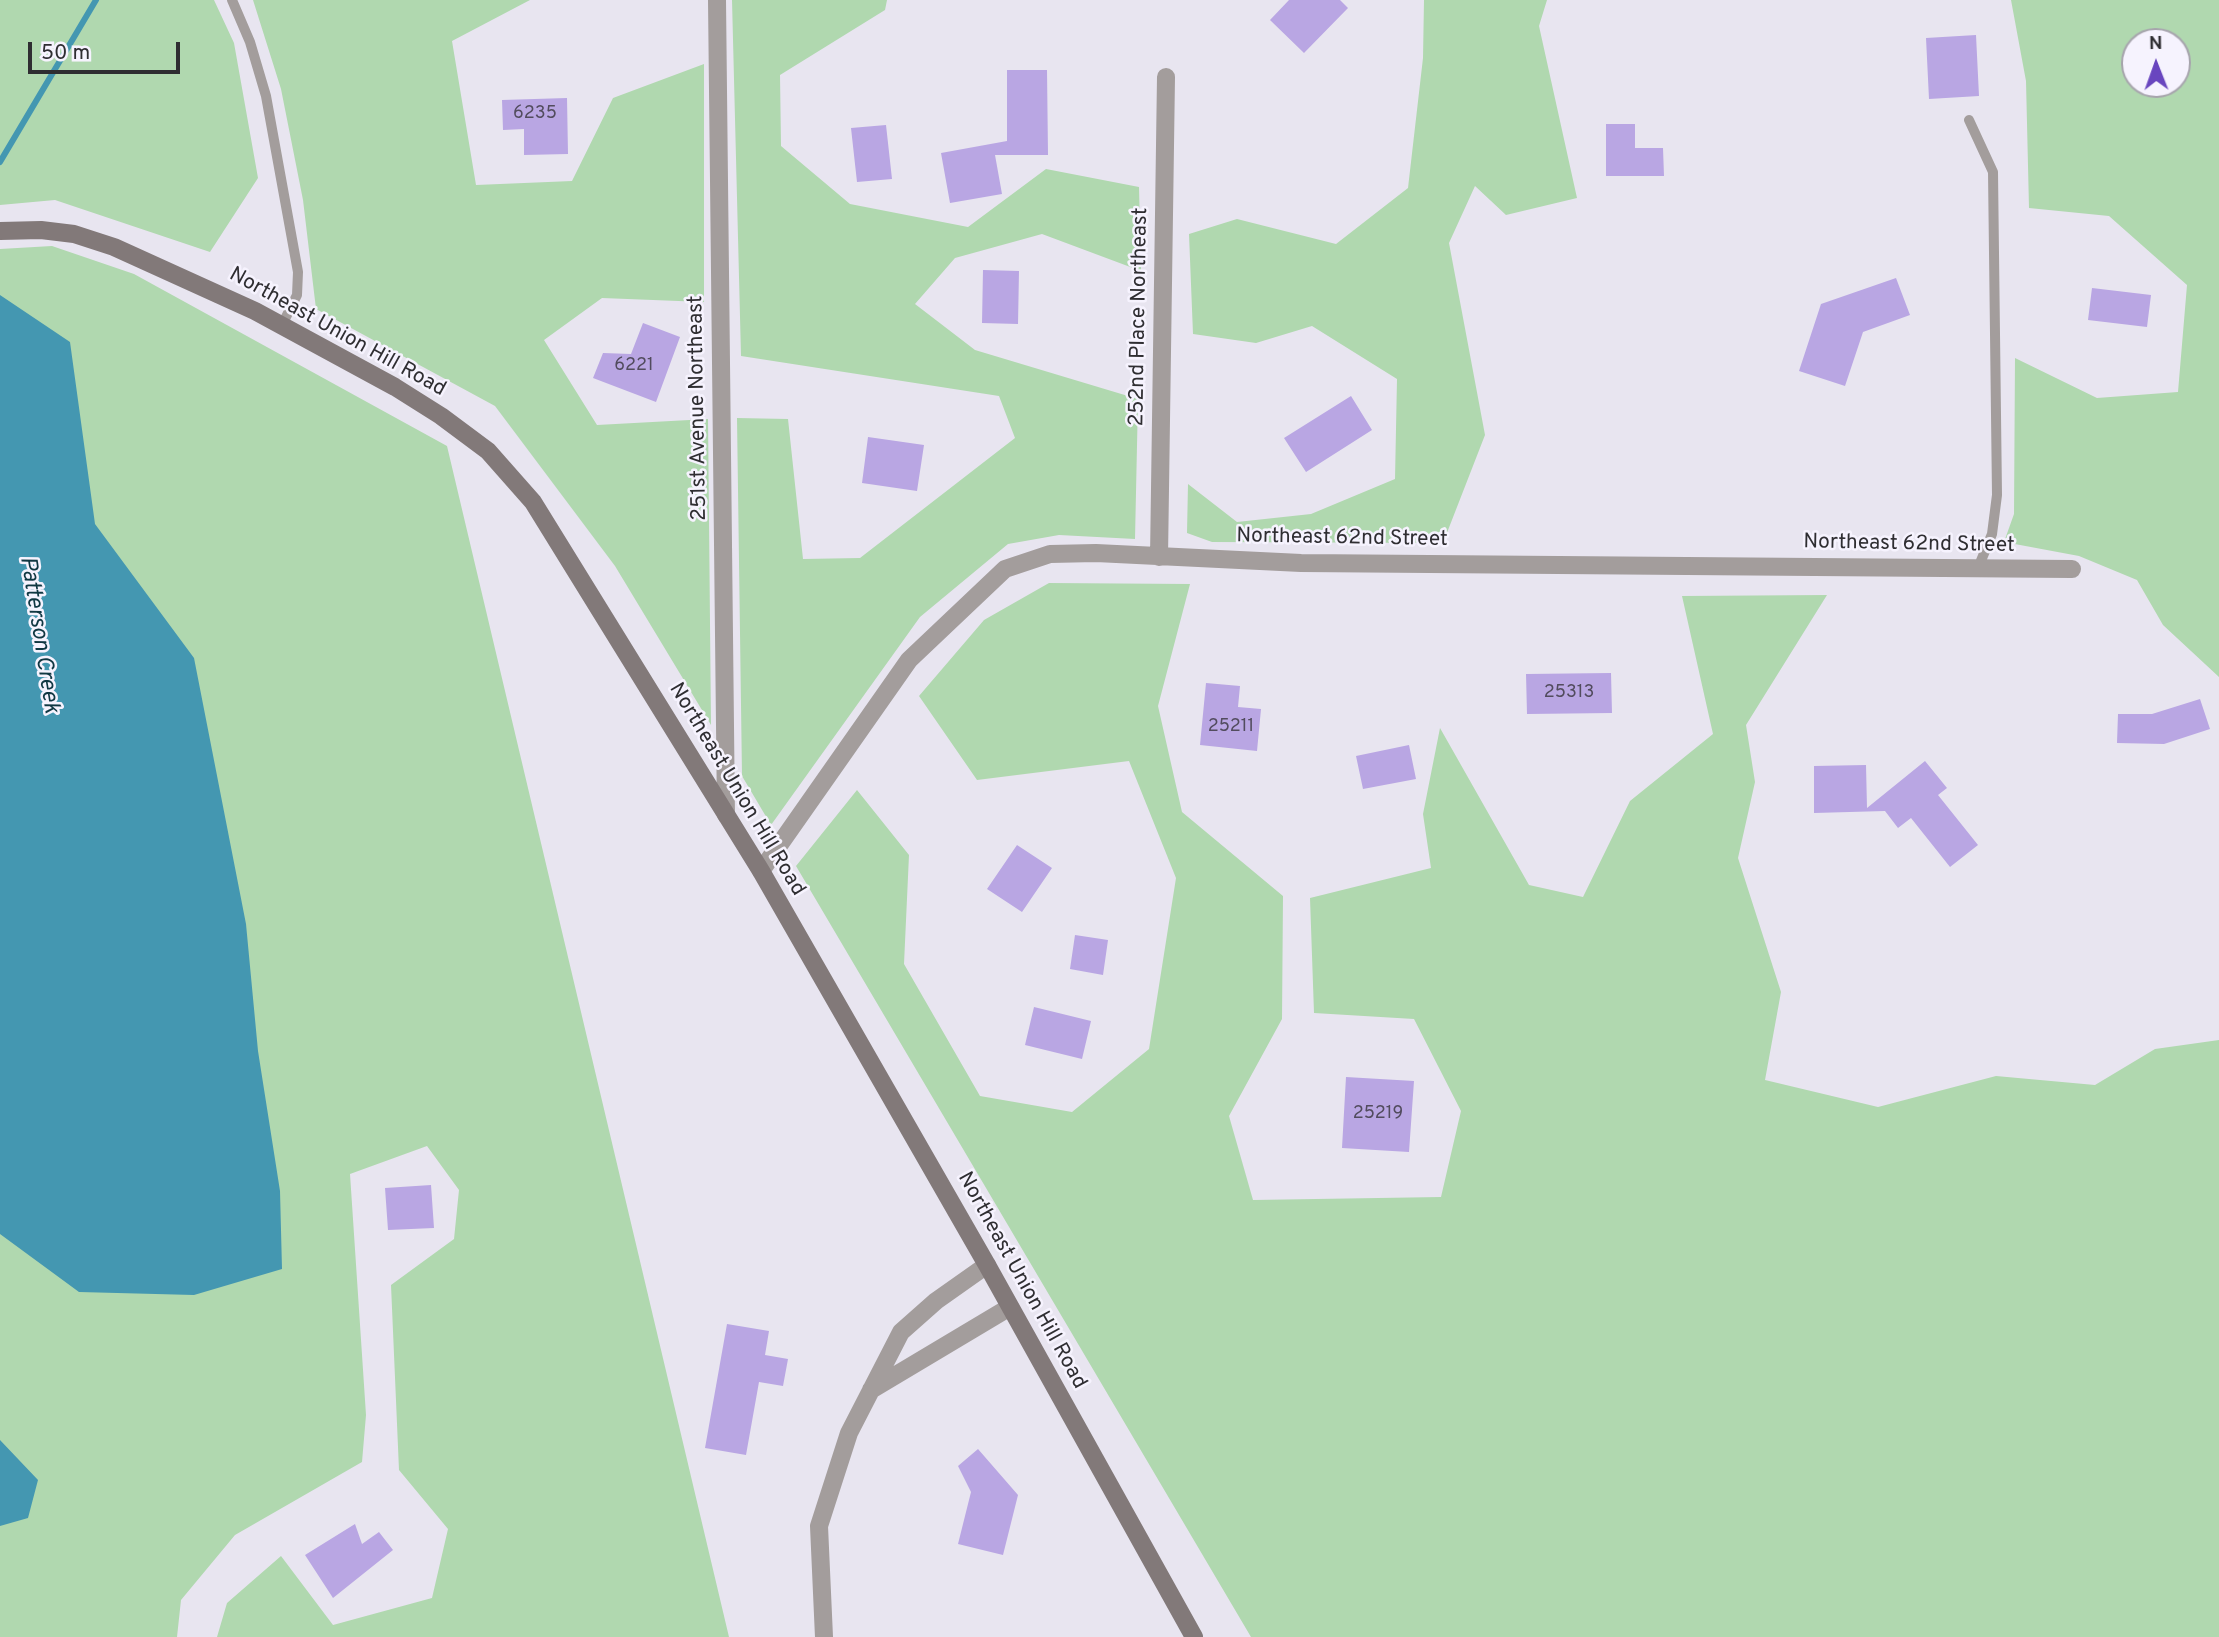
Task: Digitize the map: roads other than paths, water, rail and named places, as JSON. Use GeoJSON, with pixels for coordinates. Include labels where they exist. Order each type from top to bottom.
{"type":"FeatureCollection","features":[{"type":"Feature","properties":{"kind":"street","name":"251st Avenue Northeast"},"geometry":{"type":"LineString","coordinates":[[717,0],[726,815]]}},
{"type":"Feature","properties":{"kind":"street","name":"252nd Place Northeast"},"geometry":{"type":"LineString","coordinates":[[1158,557],[1166,77]]}},
{"type":"Feature","properties":{"kind":"street","name":"Northeast Union Hill Road"},"geometry":{"type":"LineString","coordinates":[[0,231],[41,230],[74,234],[114,247],[282,325],[395,387],[488,451],[533,502],[761,871],[987,1265],[1194,1637]]}},
{"type":"Feature","properties":{"kind":"street","name":"Northeast 62nd Street"},"geometry":{"type":"LineString","coordinates":[[761,871],[909,660],[1005,569],[1028,560],[1063,553],[1327,563],[2071,569]]}},
{"type":"Feature","properties":{"kind":"street"},"geometry":{"type":"LineString","coordinates":[[824,1637],[819,1526],[849,1433],[901,1332],[936,1301],[987,1265]]}},
{"type":"Feature","properties":{"kind":"street"},"geometry":{"type":"LineString","coordinates":[[871,1390],[1010,1307]]}},
{"type":"Feature","properties":{"kind":"lane"},"geometry":{"type":"LineString","coordinates":[[232,0],[250,42],[266,96],[298,272],[297,295],[282,325]]}},
{"type":"Feature","properties":{"kind":"lane"},"geometry":{"type":"LineString","coordinates":[[1969,120],[1993,172],[1997,495],[1992,534],[1978,568]]}},
{"type":"Feature","properties":{"kind":"water"},"geometry":{"type":"Polygon","coordinates":[[[0,295],[70,342],[95,524],[194,658],[246,924],[258,1051],[280,1191],[282,1269],[194,1295],[79,1292],[0,1234],[0,295]]]}},
{"type":"Feature","properties":{"kind":"water"},"geometry":{"type":"Polygon","coordinates":[[[0,1440],[38,1480],[28,1518],[0,1526],[0,1440]]]}},
{"type":"Feature","properties":{"kind":"waterway","name":"Patterson Creek"},"geometry":{"type":"LineString","coordinates":[[0,162],[96,0]]}}]}
